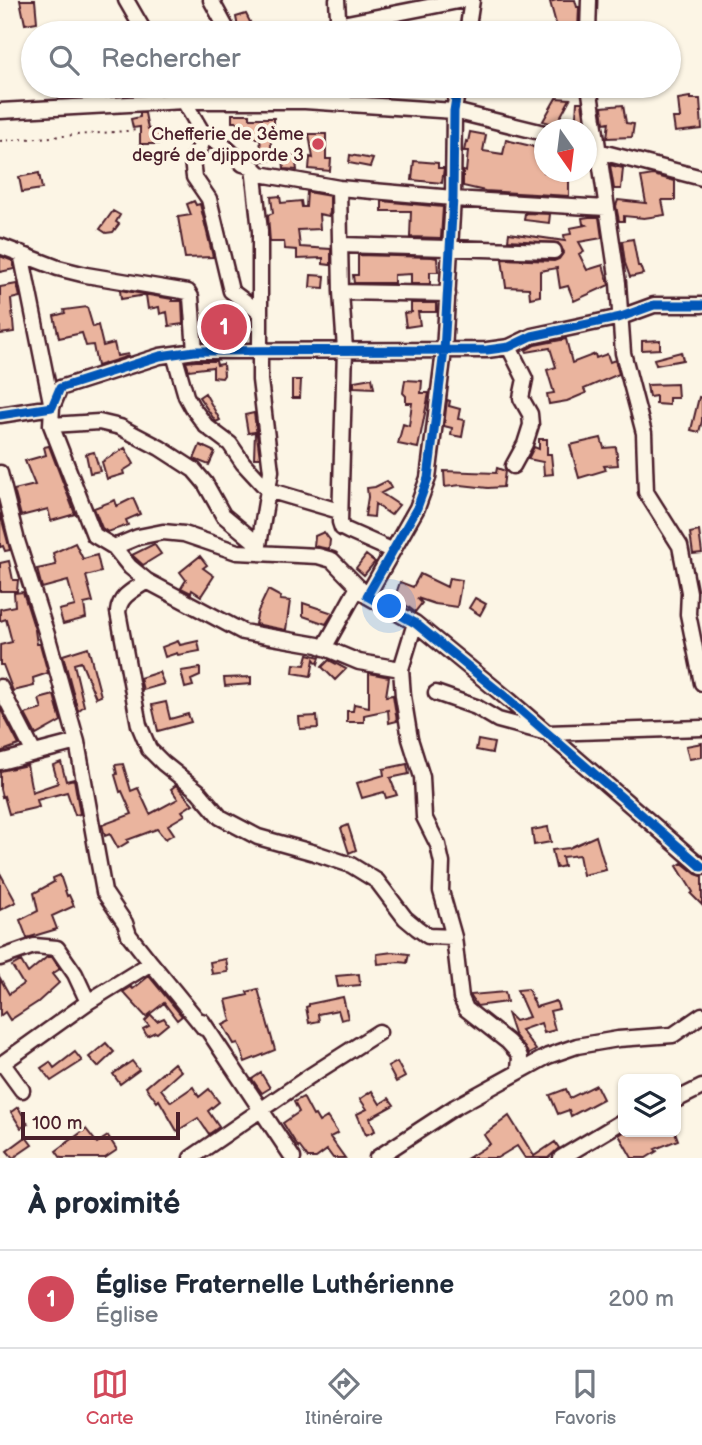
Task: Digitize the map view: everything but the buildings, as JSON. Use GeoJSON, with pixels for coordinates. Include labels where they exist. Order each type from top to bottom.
{"type":"FeatureCollection","features":[{"type":"Feature","properties":{"kind":"street"},"geometry":{"type":"LineString","coordinates":[[126,0],[138,21]]}},
{"type":"Feature","properties":{"kind":"street"},"geometry":{"type":"LineString","coordinates":[[211,0],[222,21]]}},
{"type":"Feature","properties":{"kind":"street"},"geometry":{"type":"LineString","coordinates":[[337,0],[338,21]]}},
{"type":"Feature","properties":{"kind":"street"},"geometry":{"type":"LineString","coordinates":[[376,21],[463,0]]}},
{"type":"Feature","properties":{"kind":"street"},"geometry":{"type":"LineString","coordinates":[[469,21],[472,0]]}},
{"type":"Feature","properties":{"kind":"street"},"geometry":{"type":"LineString","coordinates":[[588,21],[589,0]]}},
{"type":"Feature","properties":{"kind":"street"},"geometry":{"type":"LineString","coordinates":[[182,98],[202,133],[222,144],[243,164],[253,167],[260,174],[339,188],[606,208]]}},
{"type":"Feature","properties":{"kind":"street"},"geometry":{"type":"LineString","coordinates":[[0,111],[184,101],[267,101],[281,98]]}},
{"type":"Feature","properties":{"kind":"street"},"geometry":{"type":"LineString","coordinates":[[324,98],[344,103],[454,111],[534,130]]}},
{"type":"Feature","properties":{"kind":"street"},"geometry":{"type":"LineString","coordinates":[[344,98],[344,103]]}},
{"type":"Feature","properties":{"kind":"street"},"geometry":{"type":"LineString","coordinates":[[324,648],[417,508],[428,478],[444,351],[456,98]]}},
{"type":"Feature","properties":{"kind":"street"},"geometry":{"type":"LineString","coordinates":[[590,98],[591,119]]}},
{"type":"Feature","properties":{"kind":"street"},"geometry":{"type":"LineString","coordinates":[[202,133],[201,146],[192,160],[194,177],[209,198],[231,291],[259,312]]}},
{"type":"Feature","properties":{"kind":"street"},"geometry":{"type":"LineString","coordinates":[[597,151],[702,178]]}},
{"type":"Feature","properties":{"kind":"street"},"geometry":{"type":"LineString","coordinates":[[253,167],[260,231],[259,351],[262,408],[271,471],[258,549]]}},
{"type":"Feature","properties":{"kind":"street"},"geometry":{"type":"LineString","coordinates":[[597,171],[606,208],[621,317],[623,353],[644,433],[646,492],[680,546],[690,592],[688,614],[702,683]]}},
{"type":"Feature","properties":{"kind":"street"},"geometry":{"type":"LineString","coordinates":[[339,188],[345,349],[339,511],[342,528],[391,550]]}},
{"type":"Feature","properties":{"kind":"street"},"geometry":{"type":"LineString","coordinates":[[340,245],[554,251]]}},
{"type":"Feature","properties":{"kind":"street"},"geometry":{"type":"LineString","coordinates":[[0,246],[58,268],[86,275],[188,292],[191,297],[195,351]]}},
{"type":"Feature","properties":{"kind":"street"},"geometry":{"type":"LineString","coordinates":[[21,253],[52,407],[51,425],[94,535],[114,547],[130,567],[147,581],[243,632],[292,639],[359,662],[401,669]]}},
{"type":"Feature","properties":{"kind":"street"},"geometry":{"type":"LineString","coordinates":[[341,292],[448,294]]}},
{"type":"Feature","properties":{"kind":"street"},"geometry":{"type":"LineString","coordinates":[[52,407],[60,388],[160,356],[195,351],[487,350],[509,347],[532,336],[621,317],[654,305],[702,306]]}},
{"type":"Feature","properties":{"kind":"street"},"geometry":{"type":"LineString","coordinates":[[509,347],[525,379],[521,398],[530,414],[531,425],[525,444],[513,466]]}},
{"type":"Feature","properties":{"kind":"street"},"geometry":{"type":"LineString","coordinates":[[174,355],[192,407],[206,426],[230,444],[243,463],[268,489],[339,511]]}},
{"type":"Feature","properties":{"kind":"street"},"geometry":{"type":"LineString","coordinates":[[0,415],[52,407]]}},
{"type":"Feature","properties":{"kind":"street"},"geometry":{"type":"LineString","coordinates":[[51,425],[99,422],[120,427],[160,448],[194,470],[205,483],[223,515],[258,549]]}},
{"type":"Feature","properties":{"kind":"street"},"geometry":{"type":"LineString","coordinates":[[0,473],[20,553],[48,638],[77,742],[104,892],[125,923],[129,935],[203,1025],[293,1158]]}},
{"type":"Feature","properties":{"kind":"street"},"geometry":{"type":"LineString","coordinates":[[114,547],[138,537],[163,532],[184,534],[237,552],[258,549],[331,559],[362,592],[415,622],[702,867]]}},
{"type":"Feature","properties":{"kind":"street"},"geometry":{"type":"LineString","coordinates":[[147,581],[125,595],[117,612],[139,724],[149,749],[198,791],[220,817],[258,837],[351,865],[377,881],[405,918],[428,936],[454,937]]}},
{"type":"Feature","properties":{"kind":"street"},"geometry":{"type":"LineString","coordinates":[[415,622],[401,669],[410,738],[422,777],[424,817],[438,845],[442,863],[441,891],[454,937],[463,1004],[518,1053],[519,1070]]}},
{"type":"Feature","properties":{"kind":"street"},"geometry":{"type":"LineString","coordinates":[[0,687],[34,753]]}},
{"type":"Feature","properties":{"kind":"street"},"geometry":{"type":"LineString","coordinates":[[436,693],[476,707],[498,720],[547,733],[702,728]]}},
{"type":"Feature","properties":{"kind":"street"},"geometry":{"type":"LineString","coordinates":[[0,762],[77,742]]}},
{"type":"Feature","properties":{"kind":"street"},"geometry":{"type":"LineString","coordinates":[[0,958],[34,946],[57,948],[75,974],[88,1002]]}},
{"type":"Feature","properties":{"kind":"street"},"geometry":{"type":"LineString","coordinates":[[19,1086],[1,1064],[88,1002],[151,963]]}},
{"type":"Feature","properties":{"kind":"street"},"geometry":{"type":"LineString","coordinates":[[377,1158],[455,1107],[519,1070],[577,1046],[618,1039],[673,1035],[702,1015]]}},
{"type":"Feature","properties":{"kind":"street"},"geometry":{"type":"LineString","coordinates":[[191,1158],[379,1032]]}},
{"type":"Feature","properties":{"kind":"street"},"geometry":{"type":"LineString","coordinates":[[681,1098],[702,1087]]}},
{"type":"Feature","properties":{"kind":"street"},"geometry":{"type":"LineString","coordinates":[[561,1158],[618,1124]]}},
{"type":"Feature","properties":{"kind":"path"},"geometry":{"type":"LineString","coordinates":[[0,141],[139,130]]}},
{"type":"Feature","properties":{"kind":"cycle path"},"geometry":{"type":"LineString","coordinates":[[456,98],[444,351],[428,478],[417,508],[367,596],[415,623],[509,700],[702,867]]}},
{"type":"Feature","properties":{"kind":"cycle path"},"geometry":{"type":"LineString","coordinates":[[0,415],[52,407],[60,388],[160,356],[195,351],[487,350],[509,347],[532,336],[621,317],[654,305],[702,305]]}},
{"type":"Feature","properties":{"kind":"place","name":"Chefferie de 3ème degré de djipporde 3"},"geometry":{"type":"Point","coordinates":[318,144]}},
{"type":"Feature","properties":{"kind":"place","name":"Église Fraternelle Luthérienne"},"geometry":{"type":"Point","coordinates":[224,327]}}]}
